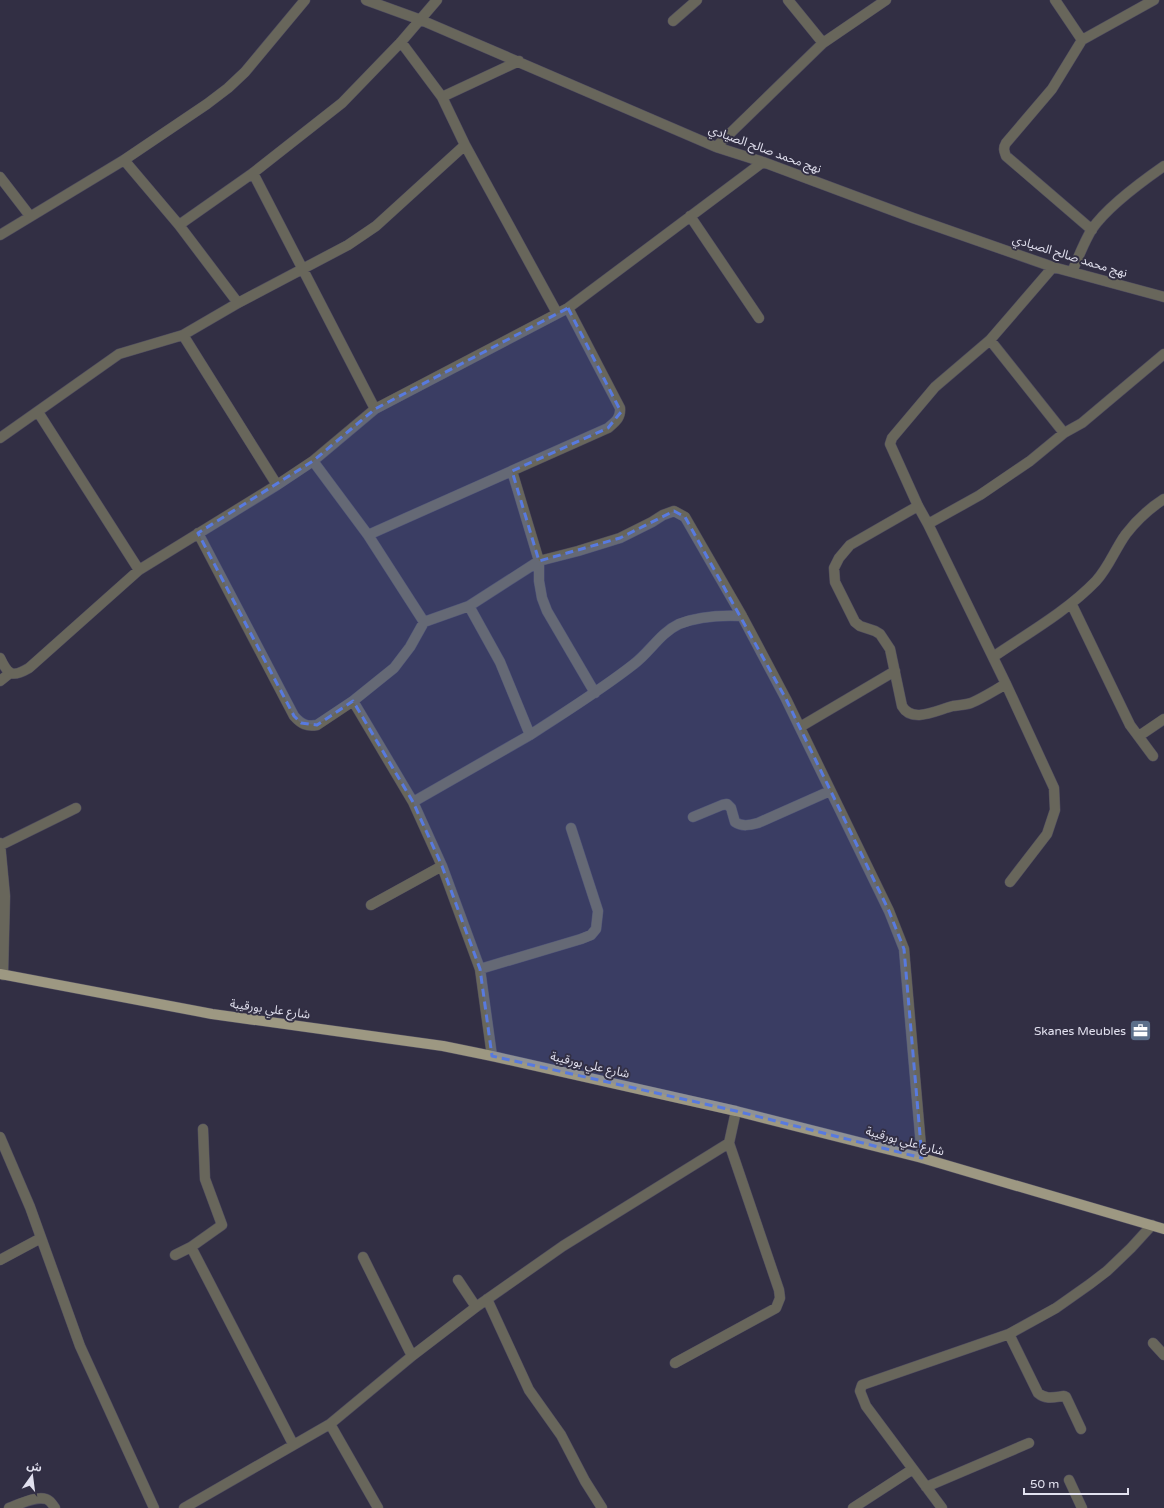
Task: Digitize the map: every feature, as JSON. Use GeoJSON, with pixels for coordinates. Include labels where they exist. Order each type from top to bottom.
{"type":"FeatureCollection","features":[{"type":"Feature","properties":{"kind":"main road","name":"شارع علي بورقيبة"},"geometry":{"type":"LineString","coordinates":[[2,974],[212,1014],[442,1046],[492,1056],[736,1111],[922,1158],[1164,1229]]}},
{"type":"Feature","properties":{"kind":"street"},"geometry":{"type":"LineString","coordinates":[[0,235],[124,160],[208,104],[245,72],[305,0]]}},
{"type":"Feature","properties":{"kind":"street","name":"نهج محمد صالح الصيادي"},"geometry":{"type":"LineString","coordinates":[[366,0],[421,20],[519,61],[716,147],[763,162],[913,218],[1053,267],[1164,297]]}},
{"type":"Feature","properties":{"kind":"street"},"geometry":{"type":"LineString","coordinates":[[179,225],[253,173],[342,103],[401,42],[437,0]]}},
{"type":"Feature","properties":{"kind":"street"},"geometry":{"type":"LineString","coordinates":[[673,21],[697,0]]}},
{"type":"Feature","properties":{"kind":"street"},"geometry":{"type":"LineString","coordinates":[[788,0],[823,43]]}},
{"type":"Feature","properties":{"kind":"street"},"geometry":{"type":"LineString","coordinates":[[716,147],[823,43],[886,0]]}},
{"type":"Feature","properties":{"kind":"street"},"geometry":{"type":"LineString","coordinates":[[1055,0],[1082,40]]}},
{"type":"Feature","properties":{"kind":"street"},"geometry":{"type":"LineString","coordinates":[[1092,230],[1006,156],[1004,152],[1006,143],[1052,89],[1082,40],[1154,0]]}},
{"type":"Feature","properties":{"kind":"street"},"geometry":{"type":"LineString","coordinates":[[401,42],[442,97],[465,145],[557,313]]}},
{"type":"Feature","properties":{"kind":"street"},"geometry":{"type":"LineString","coordinates":[[442,97],[519,61]]}},
{"type":"Feature","properties":{"kind":"street"},"geometry":{"type":"LineString","coordinates":[[0,438],[119,354],[128,350],[183,335],[238,303],[348,245],[376,226],[465,145]]}},
{"type":"Feature","properties":{"kind":"street"},"geometry":{"type":"LineString","coordinates":[[124,160],[179,225],[238,303]]}},
{"type":"Feature","properties":{"kind":"street"},"geometry":{"type":"LineString","coordinates":[[0,658],[7,671],[10,673],[19,674],[29,668],[139,570],[277,485],[313,461],[376,408],[568,308],[763,162]]}},
{"type":"Feature","properties":{"kind":"street"},"geometry":{"type":"LineString","coordinates":[[1072,272],[1092,230],[1109,210],[1164,166]]}},
{"type":"Feature","properties":{"kind":"street"},"geometry":{"type":"LineString","coordinates":[[253,173],[376,408]]}},
{"type":"Feature","properties":{"kind":"street"},"geometry":{"type":"LineString","coordinates":[[0,177],[30,216]]}},
{"type":"Feature","properties":{"kind":"street"},"geometry":{"type":"LineString","coordinates":[[690,216],[759,318]]}},
{"type":"Feature","properties":{"kind":"street"},"geometry":{"type":"LineString","coordinates":[[1010,882],[1047,834],[1052,823],[1055,801],[1054,788],[1006,684],[918,506],[890,444],[892,438],[934,387],[990,340],[1053,267]]}},
{"type":"Feature","properties":{"kind":"street"},"geometry":{"type":"LineString","coordinates":[[368,535],[608,428],[616,422],[621,412],[620,408],[568,308]]}},
{"type":"Feature","properties":{"kind":"street"},"geometry":{"type":"LineString","coordinates":[[183,335],[277,485]]}},
{"type":"Feature","properties":{"kind":"street"},"geometry":{"type":"LineString","coordinates":[[990,340],[1064,433]]}},
{"type":"Feature","properties":{"kind":"street"},"geometry":{"type":"LineString","coordinates":[[928,524],[980,495],[1030,461],[1064,433],[1082,423],[1164,354]]}},
{"type":"Feature","properties":{"kind":"street"},"geometry":{"type":"LineString","coordinates":[[38,412],[139,570]]}},
{"type":"Feature","properties":{"kind":"street"},"geometry":{"type":"LineString","coordinates":[[313,461],[368,535],[424,622]]}},
{"type":"Feature","properties":{"kind":"street"},"geometry":{"type":"LineString","coordinates":[[512,471],[539,560],[539,581],[544,605],[595,693]]}},
{"type":"Feature","properties":{"kind":"street"},"geometry":{"type":"LineString","coordinates":[[993,657],[1072,605],[1097,579],[1135,523],[1163,501]]}},
{"type":"Feature","properties":{"kind":"street"},"geometry":{"type":"LineString","coordinates":[[918,506],[850,545],[839,558],[834,568],[835,582],[855,622],[860,626],[880,634],[890,649],[896,671],[902,706],[905,712],[912,715],[920,715],[967,704],[1006,684]]}},
{"type":"Feature","properties":{"kind":"street"},"geometry":{"type":"LineString","coordinates":[[198,533],[292,712],[299,722],[307,725],[317,725],[353,701],[394,668],[410,647],[424,622],[469,606],[539,560],[578,551],[620,538],[663,515],[674,511],[686,517],[742,616],[800,727],[889,911],[904,949],[922,1158]]}},
{"type":"Feature","properties":{"kind":"street"},"geometry":{"type":"LineString","coordinates":[[1072,605],[1130,725],[1153,756]]}},
{"type":"Feature","properties":{"kind":"street"},"geometry":{"type":"LineString","coordinates":[[469,606],[500,662],[530,735]]}},
{"type":"Feature","properties":{"kind":"street"},"geometry":{"type":"LineString","coordinates":[[412,802],[530,735],[595,693],[639,660],[660,637],[680,624],[695,619],[719,615],[742,616]]}},
{"type":"Feature","properties":{"kind":"street"},"geometry":{"type":"LineString","coordinates":[[800,727],[896,671]]}},
{"type":"Feature","properties":{"kind":"street"},"geometry":{"type":"LineString","coordinates":[[0,681],[10,673]]}},
{"type":"Feature","properties":{"kind":"street"},"geometry":{"type":"LineString","coordinates":[[353,701],[412,802],[442,866],[480,969],[492,1056]]}},
{"type":"Feature","properties":{"kind":"street"},"geometry":{"type":"LineString","coordinates":[[1139,736],[1164,719]]}},
{"type":"Feature","properties":{"kind":"street"},"geometry":{"type":"LineString","coordinates":[[693,817],[727,804],[731,808],[735,822],[741,825],[750,825],[758,823],[830,791]]}},
{"type":"Feature","properties":{"kind":"street"},"geometry":{"type":"LineString","coordinates":[[2,974],[5,896],[1,844],[76,808]]}},
{"type":"Feature","properties":{"kind":"street"},"geometry":{"type":"LineString","coordinates":[[480,969],[582,939],[591,935],[596,929],[598,912],[571,828]]}},
{"type":"Feature","properties":{"kind":"street"},"geometry":{"type":"LineString","coordinates":[[371,905],[442,866]]}},
{"type":"Feature","properties":{"kind":"street"},"geometry":{"type":"LineString","coordinates":[[675,1364],[776,1308],[780,1302],[779,1290],[729,1143],[736,1111]]}},
{"type":"Feature","properties":{"kind":"street"},"geometry":{"type":"LineString","coordinates":[[175,1255],[191,1247],[222,1225],[205,1179],[203,1129]]}},
{"type":"Feature","properties":{"kind":"street"},"geometry":{"type":"LineString","coordinates":[[0,1137],[30,1207],[80,1346],[154,1508]]}},
{"type":"Feature","properties":{"kind":"street"},"geometry":{"type":"LineString","coordinates":[[184,1508],[330,1424],[412,1356],[487,1299],[563,1246],[729,1143]]}},
{"type":"Feature","properties":{"kind":"street"},"geometry":{"type":"LineString","coordinates":[[942,1508],[866,1406],[861,1396],[860,1387],[868,1382],[1009,1334],[1061,1305],[1090,1284],[1131,1248],[1152,1225]]}},
{"type":"Feature","properties":{"kind":"street"},"geometry":{"type":"LineString","coordinates":[[0,1260],[41,1238]]}},
{"type":"Feature","properties":{"kind":"street"},"geometry":{"type":"LineString","coordinates":[[191,1247],[293,1444]]}},
{"type":"Feature","properties":{"kind":"street"},"geometry":{"type":"LineString","coordinates":[[363,1257],[412,1356]]}},
{"type":"Feature","properties":{"kind":"street"},"geometry":{"type":"LineString","coordinates":[[458,1280],[476,1307]]}},
{"type":"Feature","properties":{"kind":"street"},"geometry":{"type":"LineString","coordinates":[[487,1299],[528,1390],[561,1435],[585,1481],[602,1508]]}},
{"type":"Feature","properties":{"kind":"street"},"geometry":{"type":"LineString","coordinates":[[1009,1334],[1038,1393],[1042,1397],[1047,1398],[1066,1397],[1081,1429]]}},
{"type":"Feature","properties":{"kind":"street"},"geometry":{"type":"LineString","coordinates":[[1153,1343],[1164,1355]]}},
{"type":"Feature","properties":{"kind":"street"},"geometry":{"type":"LineString","coordinates":[[330,1424],[378,1508]]}},
{"type":"Feature","properties":{"kind":"street"},"geometry":{"type":"LineString","coordinates":[[926,1487],[1029,1443]]}},
{"type":"Feature","properties":{"kind":"street"},"geometry":{"type":"LineString","coordinates":[[853,1508],[913,1469]]}},
{"type":"Feature","properties":{"kind":"street"},"geometry":{"type":"LineString","coordinates":[[1069,1480],[1082,1508]]}},
{"type":"Feature","properties":{"kind":"street"},"geometry":{"type":"LineString","coordinates":[[9,1508],[40,1498],[47,1499],[55,1508]]}},
{"type":"Feature","properties":{"kind":"highlighted area"},"geometry":{"type":"Polygon","coordinates":[[[568,308],[621,412],[608,428],[512,471],[539,561],[620,538],[674,511],[685,517],[786,699],[889,911],[904,949],[922,1158],[736,1111],[492,1056],[480,969],[442,866],[413,802],[353,701],[317,725],[301,723],[294,716],[198,533],[313,461],[375,409],[568,308]]]}},
{"type":"Feature","properties":{"kind":"place","name":"Skanes Meubles"},"geometry":{"type":"Point","coordinates":[1141,1031]}}]}
